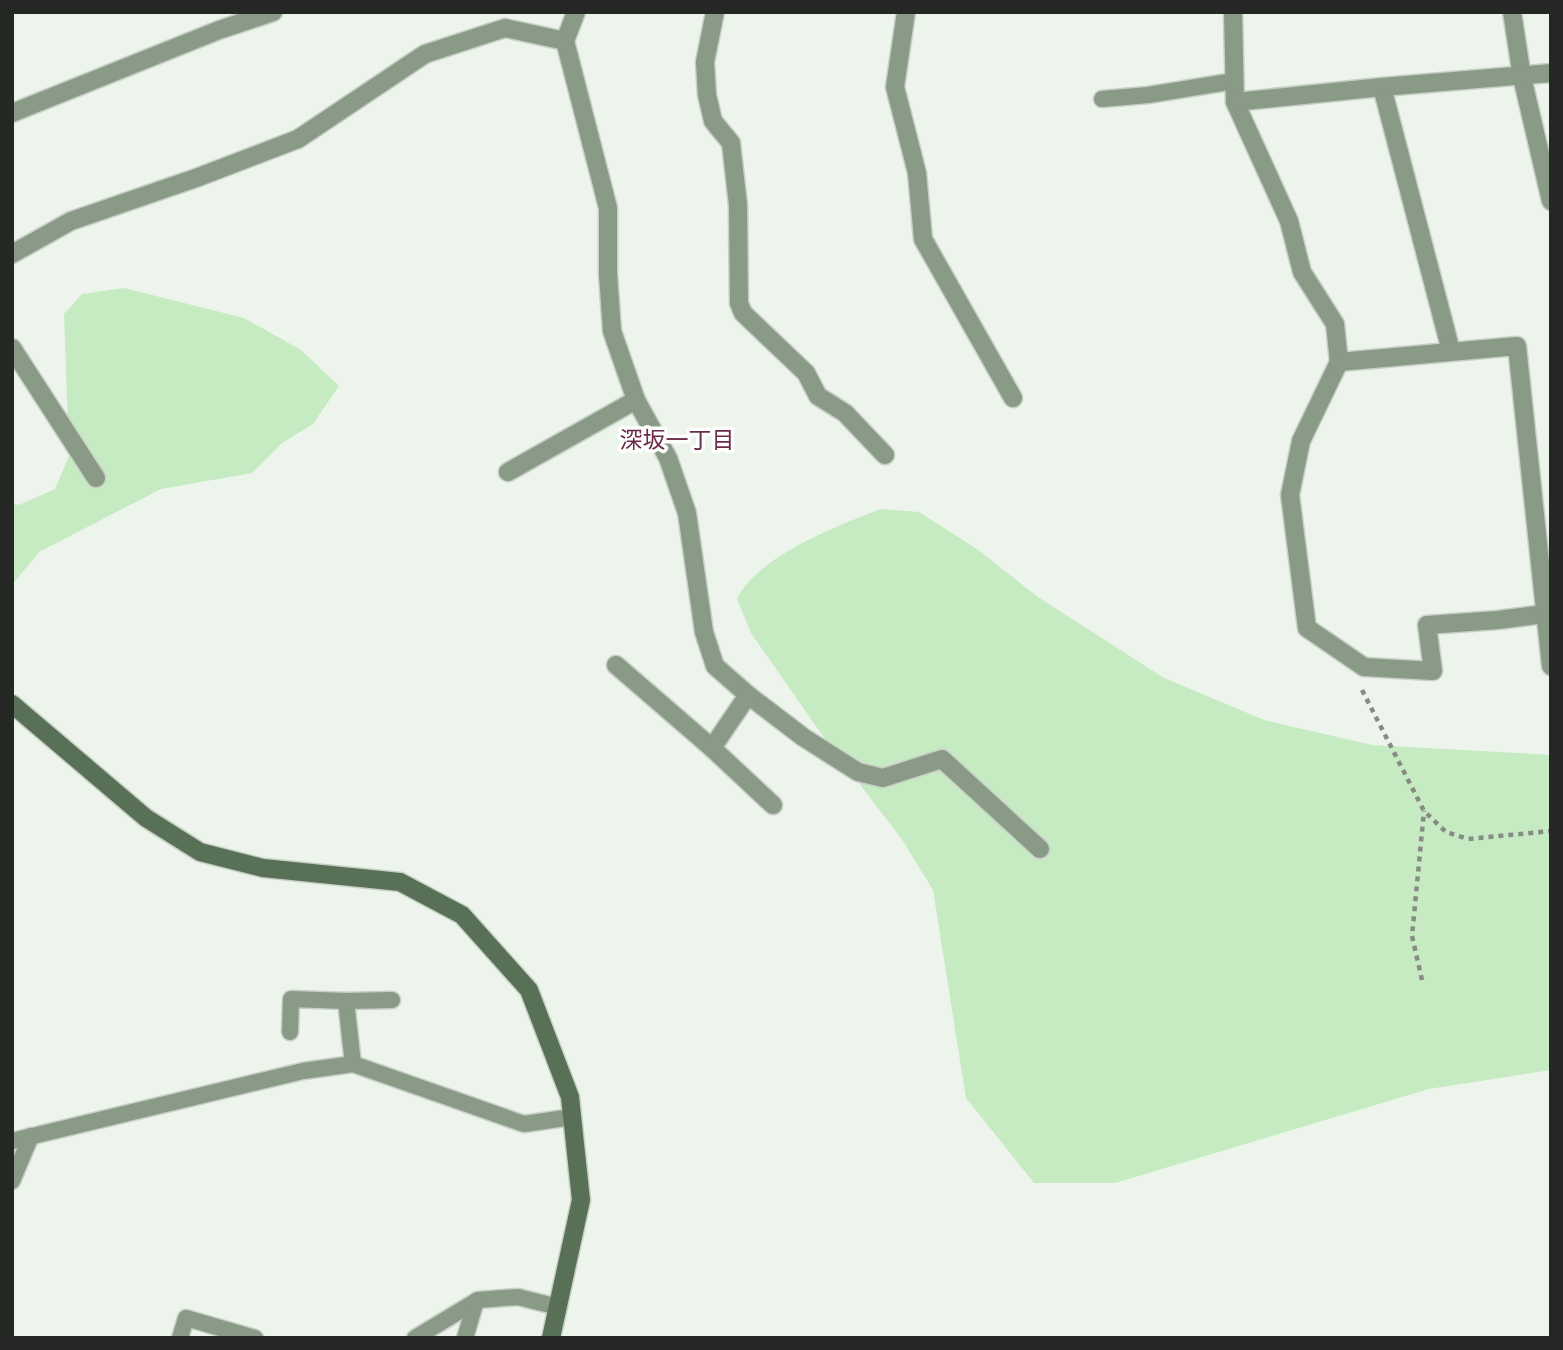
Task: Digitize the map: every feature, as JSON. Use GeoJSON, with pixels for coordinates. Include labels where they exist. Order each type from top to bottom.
{"type":"FeatureCollection","features":[{"type":"Feature","properties":{"kind":"street"},"geometry":{"type":"LineString","coordinates":[[12,113],[219,30],[273,12]]}},
{"type":"Feature","properties":{"kind":"street"},"geometry":{"type":"LineString","coordinates":[[576,12],[565,41],[608,208],[608,274],[612,331],[636,400],[668,458],[687,513],[704,632],[715,666],[803,737],[858,772],[883,778],[942,759],[1040,849]]}},
{"type":"Feature","properties":{"kind":"street"},"geometry":{"type":"LineString","coordinates":[[715,12],[705,62],[707,95],[713,121],[731,143],[738,205],[739,303],[743,313],[806,373],[818,396],[845,413],[885,455]]}},
{"type":"Feature","properties":{"kind":"street"},"geometry":{"type":"LineString","coordinates":[[906,12],[895,86],[917,173],[923,239],[1013,398]]}},
{"type":"Feature","properties":{"kind":"street"},"geometry":{"type":"LineString","coordinates":[[1233,12],[1235,102],[1289,221],[1302,272],[1335,324],[1339,362],[1301,441],[1290,495],[1307,628],[1364,667],[1433,671],[1427,625],[1498,621],[1544,614]]}},
{"type":"Feature","properties":{"kind":"street"},"geometry":{"type":"LineString","coordinates":[[1512,12],[1522,77],[1551,201]]}},
{"type":"Feature","properties":{"kind":"street"},"geometry":{"type":"LineString","coordinates":[[12,254],[71,221],[298,139],[425,54],[505,28],[565,41]]}},
{"type":"Feature","properties":{"kind":"street"},"geometry":{"type":"LineString","coordinates":[[1235,102],[1551,73]]}},
{"type":"Feature","properties":{"kind":"street"},"geometry":{"type":"LineString","coordinates":[[1382,87],[1451,351]]}},
{"type":"Feature","properties":{"kind":"street"},"geometry":{"type":"LineString","coordinates":[[1339,362],[1517,346],[1551,666]]}},
{"type":"Feature","properties":{"kind":"street"},"geometry":{"type":"LineString","coordinates":[[12,348],[96,478]]}},
{"type":"Feature","properties":{"kind":"street"},"geometry":{"type":"LineString","coordinates":[[508,472],[636,400]]}},
{"type":"Feature","properties":{"kind":"street"},"geometry":{"type":"LineString","coordinates":[[617,665],[773,805]]}},
{"type":"Feature","properties":{"kind":"street"},"geometry":{"type":"LineString","coordinates":[[712,748],[748,695]]}},
{"type":"Feature","properties":{"kind":"street"},"geometry":{"type":"LineString","coordinates":[[12,704],[146,818],[200,852],[263,868],[400,882],[462,915],[529,990],[570,1097],[581,1200],[551,1338]]}},
{"type":"Feature","properties":{"kind":"lane"},"geometry":{"type":"LineString","coordinates":[[1102,99],[1148,95],[1234,81]]}},
{"type":"Feature","properties":{"kind":"lane"},"geometry":{"type":"LineString","coordinates":[[290,1032],[291,999],[392,1000]]}},
{"type":"Feature","properties":{"kind":"lane"},"geometry":{"type":"LineString","coordinates":[[346,1001],[353,1064]]}},
{"type":"Feature","properties":{"kind":"lane"},"geometry":{"type":"LineString","coordinates":[[12,1141],[303,1071],[353,1064],[524,1124],[572,1117]]}},
{"type":"Feature","properties":{"kind":"lane"},"geometry":{"type":"LineString","coordinates":[[12,1181],[31,1136]]}},
{"type":"Feature","properties":{"kind":"lane"},"geometry":{"type":"LineString","coordinates":[[415,1338],[476,1301],[518,1297],[558,1307]]}},
{"type":"Feature","properties":{"kind":"lane"},"geometry":{"type":"LineString","coordinates":[[465,1338],[476,1301]]}},
{"type":"Feature","properties":{"kind":"lane"},"geometry":{"type":"LineString","coordinates":[[180,1338],[186,1318],[255,1338]]}},
{"type":"Feature","properties":{"kind":"path"},"geometry":{"type":"LineString","coordinates":[[1364,667],[1358,683],[1424,811],[1446,832],[1468,839],[1551,831]]}},
{"type":"Feature","properties":{"kind":"path"},"geometry":{"type":"LineString","coordinates":[[1422,980],[1412,936],[1424,811]]}},
{"type":"Feature","properties":{"kind":"green space"},"geometry":{"type":"Polygon","coordinates":[[[124,288],[244,318],[301,350],[339,386],[313,424],[282,443],[252,473],[161,489],[39,552],[12,585],[12,503],[19,505],[55,489],[69,456],[64,314],[82,294],[124,288]]]}},
{"type":"Feature","properties":{"kind":"green space"},"geometry":{"type":"Polygon","coordinates":[[[880,509],[919,512],[977,549],[1038,597],[1164,678],[1264,720],[1372,745],[1551,755],[1551,1070],[1429,1089],[1115,1183],[1034,1183],[966,1098],[933,890],[903,841],[818,729],[751,633],[737,599],[747,583],[780,556],[800,544],[880,509]]]}},
{"type":"Feature","properties":{"kind":"district","name":"深坂一丁目"},"geometry":{"type":"Point","coordinates":[677,441]}}]}
